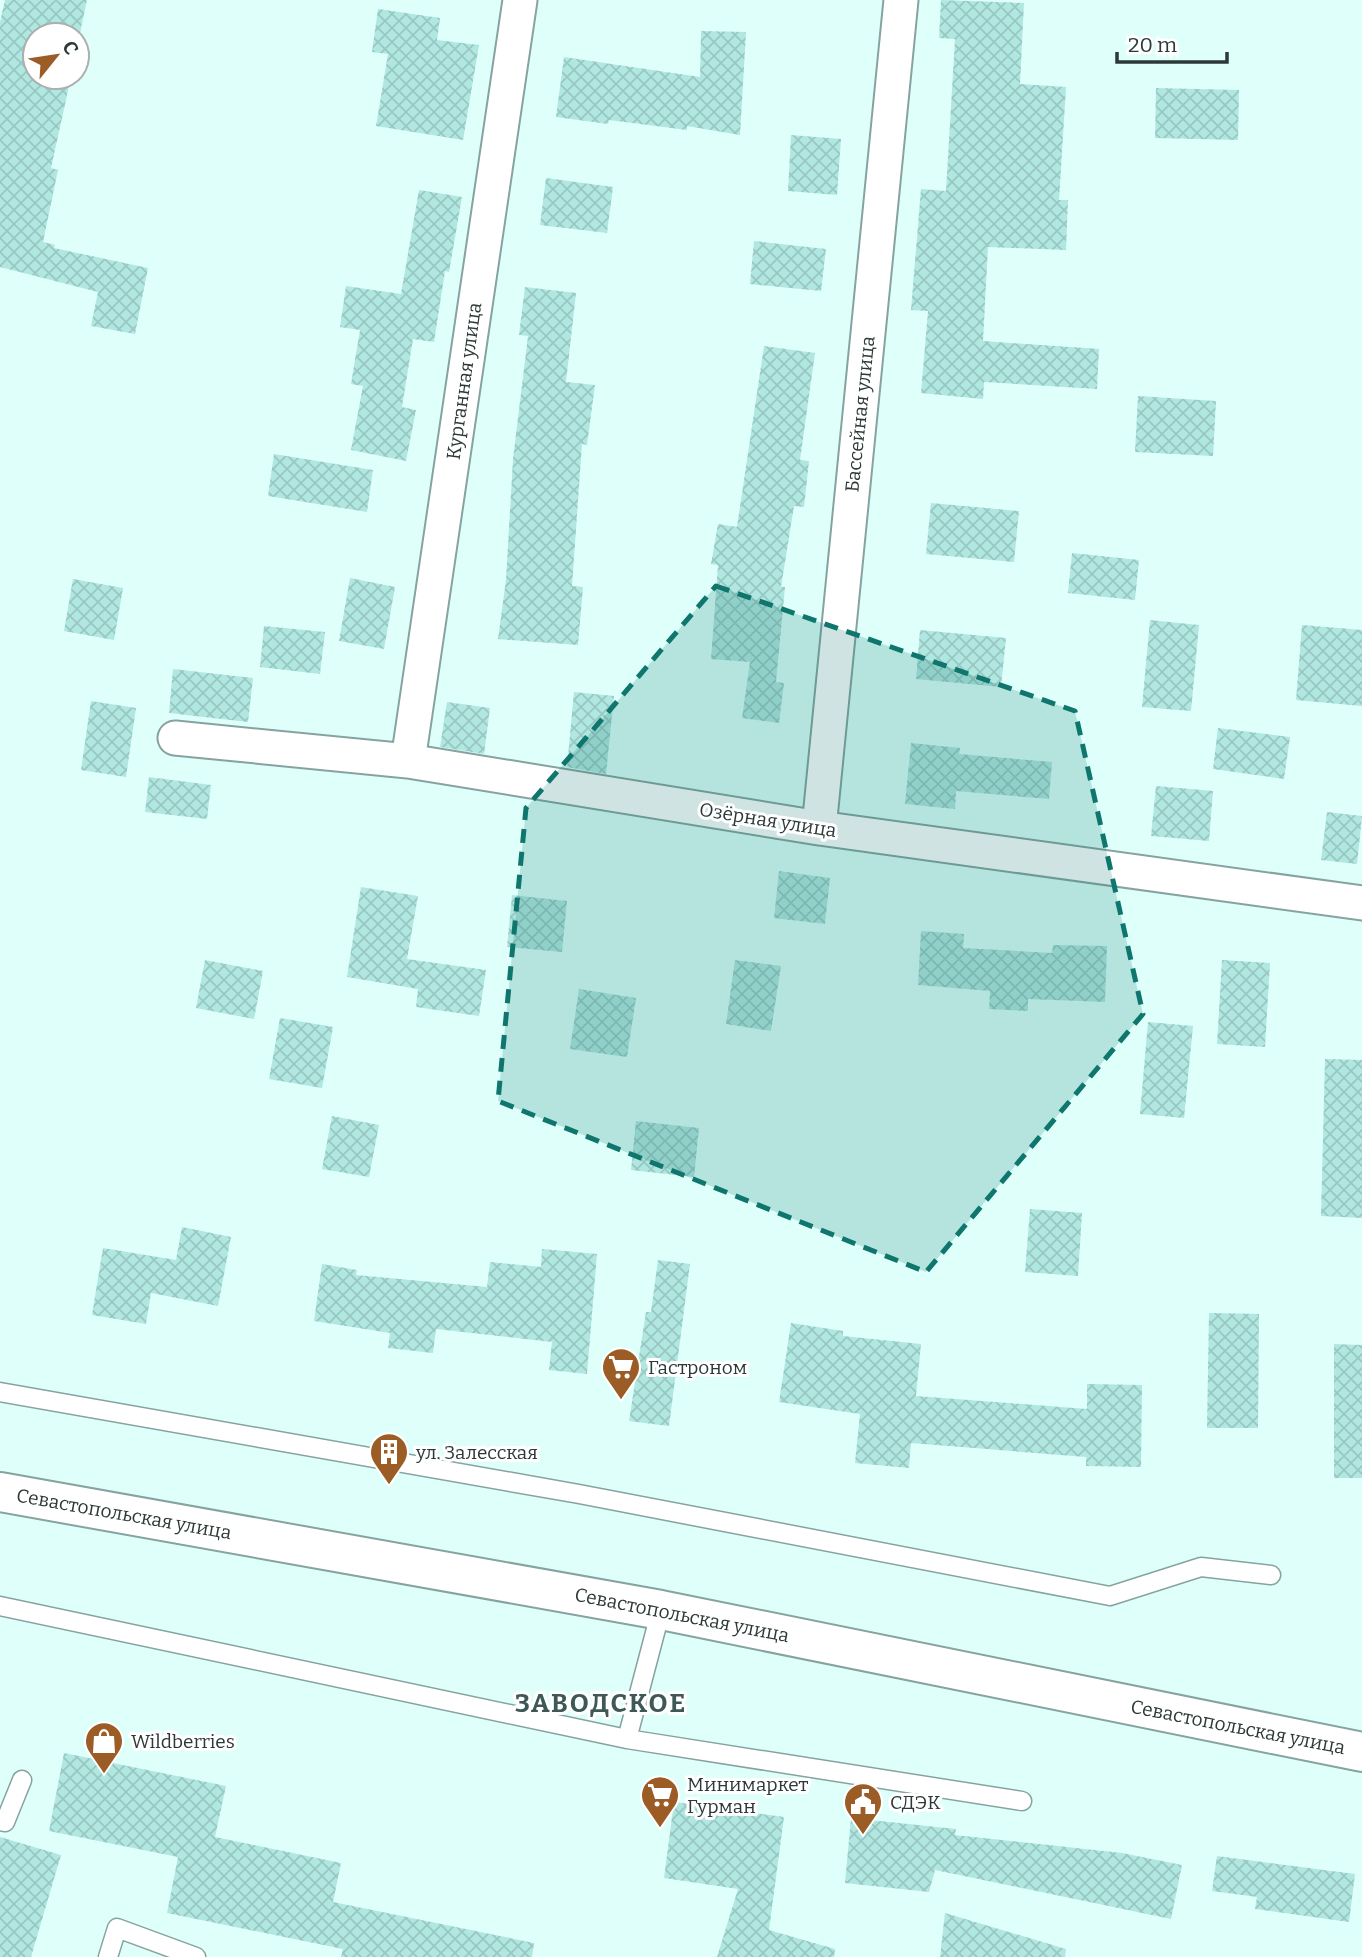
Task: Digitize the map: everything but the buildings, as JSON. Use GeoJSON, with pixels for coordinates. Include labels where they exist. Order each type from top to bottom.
{"type":"FeatureCollection","features":[{"type":"Feature","properties":{"kind":"main road","name":"Севастопольская улица"},"geometry":{"type":"LineString","coordinates":[[0,1492],[661,1610],[1362,1752]]}},
{"type":"Feature","properties":{"kind":"street","name":"Курганная улица"},"geometry":{"type":"LineString","coordinates":[[408,761],[520,0]]}},
{"type":"Feature","properties":{"kind":"street","name":"Бассейная улица"},"geometry":{"type":"LineString","coordinates":[[819,828],[901,0]]}},
{"type":"Feature","properties":{"kind":"street","name":"Озёрная улица"},"geometry":{"type":"LineString","coordinates":[[175,738],[408,761],[819,828],[1362,904]]}},
{"type":"Feature","properties":{"kind":"lane"},"geometry":{"type":"LineString","coordinates":[[0,1392],[579,1494],[1110,1596],[1200,1567],[1271,1575]]}},
{"type":"Feature","properties":{"kind":"lane"},"geometry":{"type":"LineString","coordinates":[[0,1606],[627,1739],[1022,1801]]}},
{"type":"Feature","properties":{"kind":"lane"},"geometry":{"type":"LineString","coordinates":[[627,1739],[661,1610]]}},
{"type":"Feature","properties":{"kind":"lane"},"geometry":{"type":"LineString","coordinates":[[0,1821],[5,1822],[22,1780]]}},
{"type":"Feature","properties":{"kind":"lane"},"geometry":{"type":"LineString","coordinates":[[108,1957],[117,1928],[196,1957]]}},
{"type":"Feature","properties":{"kind":"highlighted area"},"geometry":{"type":"Polygon","coordinates":[[[716,586],[1075,711],[1143,1014],[926,1272],[498,1101],[526,808],[716,586]]]}},
{"type":"Feature","properties":{"kind":"place","name":"Гастроном"},"geometry":{"type":"Point","coordinates":[621,1401]}},
{"type":"Feature","properties":{"kind":"place","name":"ул. Залесская"},"geometry":{"type":"Point","coordinates":[389,1486]}},
{"type":"Feature","properties":{"kind":"place","name":"Wildberries"},"geometry":{"type":"Point","coordinates":[104,1775]}},
{"type":"Feature","properties":{"kind":"place","name":"Минимаркет Гурман"},"geometry":{"type":"Point","coordinates":[660,1829]}},
{"type":"Feature","properties":{"kind":"place","name":"СДЭК"},"geometry":{"type":"Point","coordinates":[863,1836]}},
{"type":"Feature","properties":{"kind":"district","name":"ЗАВОДСКОЕ"},"geometry":{"type":"Point","coordinates":[601,1703]}}]}
